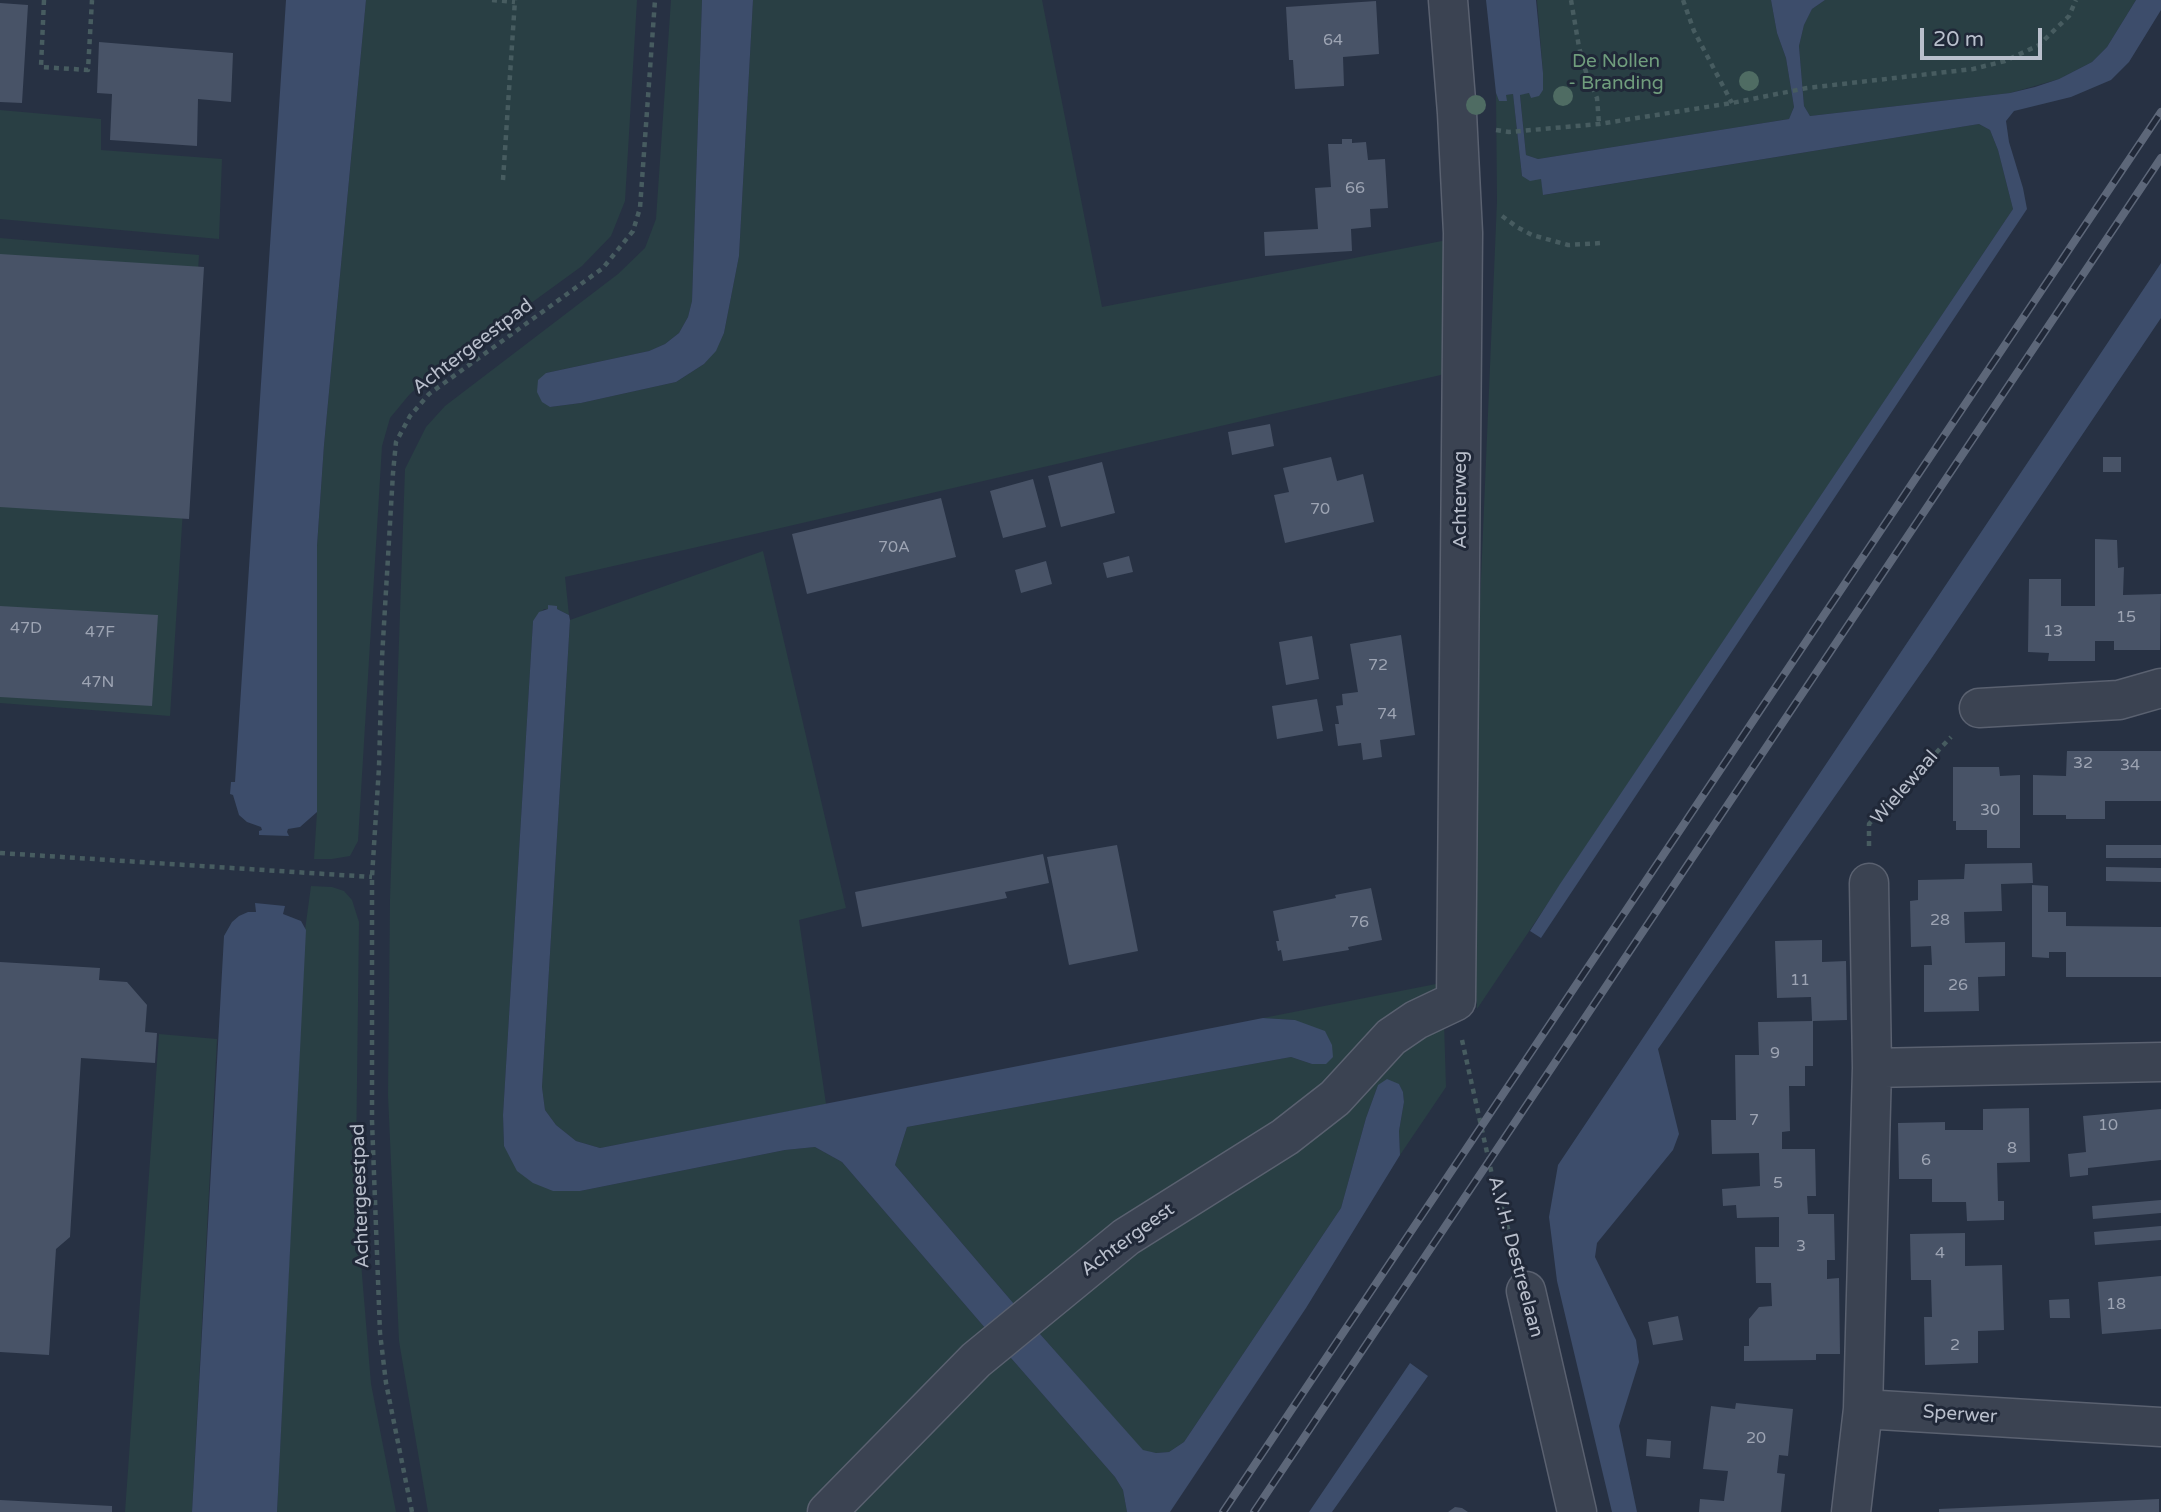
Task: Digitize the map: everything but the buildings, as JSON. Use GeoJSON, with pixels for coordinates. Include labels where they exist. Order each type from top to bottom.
{"type":"FeatureCollection","features":[{"type":"Feature","properties":{"kind":"street","name":"Achterweg"},"geometry":{"type":"LineString","coordinates":[[1448,0],[1463,233],[1456,1001]]}},
{"type":"Feature","properties":{"kind":"street"},"geometry":{"type":"LineString","coordinates":[[1979,708],[2119,700],[2161,688]]}},
{"type":"Feature","properties":{"kind":"street"},"geometry":{"type":"LineString","coordinates":[[1851,1512],[1863,1409],[1872,1068],[1869,883]]}},
{"type":"Feature","properties":{"kind":"street","name":"Achtergeest"},"geometry":{"type":"LineString","coordinates":[[827,1512],[976,1360],[1126,1237],[1285,1137],[1335,1098],[1391,1037],[1416,1020],[1456,1001]]}},
{"type":"Feature","properties":{"kind":"street"},"geometry":{"type":"LineString","coordinates":[[1872,1068],[2161,1062]]}},
{"type":"Feature","properties":{"kind":"street","name":"A.V.H. Destreelaan"},"geometry":{"type":"LineString","coordinates":[[1526,1291],[1577,1512]]}},
{"type":"Feature","properties":{"kind":"street","name":"Sperwer"},"geometry":{"type":"LineString","coordinates":[[1863,1409],[2161,1427]]}},
{"type":"Feature","properties":{"kind":"path"},"geometry":{"type":"LineString","coordinates":[[44,0],[41,67],[88,70],[92,0]]}},
{"type":"Feature","properties":{"kind":"path"},"geometry":{"type":"LineString","coordinates":[[492,0],[515,1],[503,180]]}},
{"type":"Feature","properties":{"kind":"path","name":"Achtergeestpad"},"geometry":{"type":"LineString","coordinates":[[412,1512],[386,1383],[380,1333],[372,1121],[372,877],[396,442],[410,416],[429,394],[603,268],[633,231],[640,208],[655,0]]}},
{"type":"Feature","properties":{"kind":"path"},"geometry":{"type":"LineString","coordinates":[[1571,0],[1579,47],[1597,98],[1599,124]]}},
{"type":"Feature","properties":{"kind":"path"},"geometry":{"type":"LineString","coordinates":[[1683,0],[1694,31],[1732,103]]}},
{"type":"Feature","properties":{"kind":"path"},"geometry":{"type":"LineString","coordinates":[[1509,132],[1599,124],[1807,88],[1946,73],[2005,61],[2039,44],[2068,16],[2076,0]]}},
{"type":"Feature","properties":{"kind":"path"},"geometry":{"type":"LineString","coordinates":[[1460,177],[1502,216],[1517,228],[1532,235],[1568,245],[1602,243]]}},
{"type":"Feature","properties":{"kind":"path","name":"Wielewaal"},"geometry":{"type":"LineString","coordinates":[[1869,883],[1869,824],[1979,708]]}},
{"type":"Feature","properties":{"kind":"path"},"geometry":{"type":"LineString","coordinates":[[0,853],[372,877]]}},
{"type":"Feature","properties":{"kind":"path","name":"A.V.H. Destreelaan"},"geometry":{"type":"LineString","coordinates":[[1456,1001],[1492,1175],[1526,1291]]}},
{"type":"Feature","properties":{"kind":"green space"},"geometry":{"type":"Polygon","coordinates":[[[366,0],[637,0],[625,201],[611,236],[582,266],[424,381],[390,418],[382,446],[358,841],[350,856],[314,859],[317,812],[317,546],[366,0]]]}},
{"type":"Feature","properties":{"kind":"green space"},"geometry":{"type":"Polygon","coordinates":[[[671,0],[702,0],[692,301],[688,317],[679,333],[665,344],[649,351],[546,373],[550,407],[581,403],[676,382],[704,364],[716,350],[724,333],[739,256],[753,0],[1042,0],[1102,307],[1447,240],[1445,374],[565,577],[569,615],[549,605],[548,609],[544,609],[533,621],[503,1115],[504,1146],[580,1191],[785,1150],[815,1147],[842,1162],[992,1336],[811,1512],[428,1512],[399,1341],[388,1095],[390,899],[405,469],[426,427],[445,406],[618,274],[645,248],[656,219],[671,0]]]}},
{"type":"Feature","properties":{"kind":"green space","name":"De Nollen - Branding"},"geometry":{"type":"Polygon","coordinates":[[[1537,0],[1771,0],[1777,33],[1786,58],[1794,107],[1789,119],[1538,159],[1526,155],[1520,94],[1530,93],[1531,98],[1543,90],[1537,0]]]}},
{"type":"Feature","properties":{"kind":"green space"},"geometry":{"type":"Polygon","coordinates":[[[1825,0],[2136,0],[2107,47],[2092,62],[2059,79],[2010,93],[1810,116],[1804,106],[1799,46],[1804,25],[1812,9],[1825,0]]]}},
{"type":"Feature","properties":{"kind":"green space"},"geometry":{"type":"Polygon","coordinates":[[[1496,93],[1499,101],[1506,101],[1506,95],[1513,94],[1522,176],[1541,179],[1544,195],[1979,124],[1990,130],[1998,150],[2013,209],[1477,1009],[1473,939],[1480,602],[1497,201],[1496,93]]]}},
{"type":"Feature","properties":{"kind":"green space"},"geometry":{"type":"Polygon","coordinates":[[[0,110],[101,119],[101,150],[222,159],[219,239],[0,219],[0,110]]]}},
{"type":"Feature","properties":{"kind":"green space"},"geometry":{"type":"Polygon","coordinates":[[[0,238],[199,255],[170,716],[0,703],[0,238]]]}},
{"type":"Feature","properties":{"kind":"green space"},"geometry":{"type":"Polygon","coordinates":[[[763,551],[846,908],[799,920],[826,1104],[600,1148],[576,1141],[556,1125],[545,1110],[542,1087],[570,620],[763,551]]]}},
{"type":"Feature","properties":{"kind":"green space"},"geometry":{"type":"Polygon","coordinates":[[[311,886],[332,887],[344,891],[352,900],[359,922],[356,1161],[359,1238],[371,1384],[396,1512],[277,1512],[305,930],[311,886]]]}},
{"type":"Feature","properties":{"kind":"green space"},"geometry":{"type":"Polygon","coordinates":[[[1436,984],[1441,993],[1327,1093],[1020,1311],[895,1165],[907,1127],[1291,1057],[1312,1064],[1295,1020],[1263,1018],[1436,984]]]}},
{"type":"Feature","properties":{"kind":"green space"},"geometry":{"type":"Polygon","coordinates":[[[1444,1022],[1446,1087],[1400,1155],[1399,1131],[1403,1092],[1399,1084],[1378,1085],[1341,1208],[1184,1442],[1169,1452],[1143,1451],[1032,1325],[1370,1069],[1444,1022]]]}},
{"type":"Feature","properties":{"kind":"green space"},"geometry":{"type":"Polygon","coordinates":[[[159,1034],[217,1039],[192,1512],[125,1512],[159,1034]]]}},
{"type":"Feature","properties":{"kind":"green space"},"geometry":{"type":"Polygon","coordinates":[[[1004,1350],[1115,1477],[1123,1490],[1127,1512],[844,1512],[1004,1350]]]}},
{"type":"Feature","properties":{"kind":"water"},"geometry":{"type":"Polygon","coordinates":[[[286,0],[366,0],[317,546],[317,812],[300,827],[288,829],[289,836],[259,835],[261,827],[247,822],[239,815],[233,795],[230,794],[231,782],[235,782],[286,0]]]}},
{"type":"Feature","properties":{"kind":"water"},"geometry":{"type":"Polygon","coordinates":[[[702,0],[753,0],[739,256],[724,333],[716,351],[704,364],[676,382],[581,403],[550,407],[542,402],[537,392],[538,380],[546,373],[649,351],[665,344],[679,333],[688,317],[692,301],[702,0]]]}},
{"type":"Feature","properties":{"kind":"water"},"geometry":{"type":"Polygon","coordinates":[[[1486,0],[1536,0],[1543,90],[1539,96],[1531,98],[1529,93],[1520,95],[1526,155],[1538,159],[1789,119],[1794,107],[1786,58],[1777,33],[1771,0],[1825,0],[1812,9],[1804,25],[1799,46],[1804,106],[1810,116],[2010,93],[2035,87],[2059,79],[2092,62],[2107,47],[2136,0],[2161,0],[2161,10],[2129,62],[2111,80],[2071,97],[2014,111],[2006,121],[2027,209],[1541,938],[1530,931],[1560,884],[2013,209],[1990,130],[1979,124],[1543,195],[1541,179],[1530,181],[1522,176],[1513,94],[1506,95],[1507,101],[1499,101],[1496,93],[1486,0]]]}},
{"type":"Feature","properties":{"kind":"water"},"geometry":{"type":"Polygon","coordinates":[[[2161,263],[2161,318],[1931,659],[1658,1049],[1679,1134],[1673,1150],[1597,1243],[1595,1257],[1636,1340],[1639,1362],[1619,1426],[1637,1512],[1612,1512],[1557,1281],[1549,1217],[1558,1165],[2161,263]]]}},
{"type":"Feature","properties":{"kind":"water"},"geometry":{"type":"Polygon","coordinates":[[[548,605],[557,606],[557,609],[569,615],[570,620],[542,1087],[545,1110],[556,1125],[576,1141],[600,1148],[1263,1018],[1295,1020],[1325,1031],[1332,1045],[1333,1057],[1326,1064],[1312,1064],[1291,1057],[907,1127],[895,1165],[1020,1311],[992,1336],[842,1162],[815,1147],[785,1150],[580,1191],[553,1191],[533,1183],[517,1171],[504,1146],[503,1115],[533,621],[539,612],[548,609],[548,605]]]}},
{"type":"Feature","properties":{"kind":"water"},"geometry":{"type":"Polygon","coordinates":[[[255,903],[285,906],[283,914],[301,921],[306,930],[277,1512],[192,1512],[224,936],[239,916],[256,912],[255,903]]]}},
{"type":"Feature","properties":{"kind":"water"},"geometry":{"type":"Polygon","coordinates":[[[1387,1079],[1399,1084],[1403,1092],[1399,1131],[1400,1155],[1306,1308],[1170,1512],[1127,1512],[1123,1490],[1115,1477],[1004,1350],[1032,1325],[1143,1450],[1169,1452],[1184,1442],[1341,1208],[1366,1118],[1378,1085],[1387,1079]]]}},
{"type":"Feature","properties":{"kind":"water"},"geometry":{"type":"Polygon","coordinates":[[[1410,1363],[1428,1376],[1332,1512],[1309,1512],[1410,1363]]]}},
{"type":"Feature","properties":{"kind":"railway"},"geometry":{"type":"LineString","coordinates":[[1223,1512],[2161,112]]}},
{"type":"Feature","properties":{"kind":"railway"},"geometry":{"type":"LineString","coordinates":[[1254,1512],[2161,158]]}}]}
